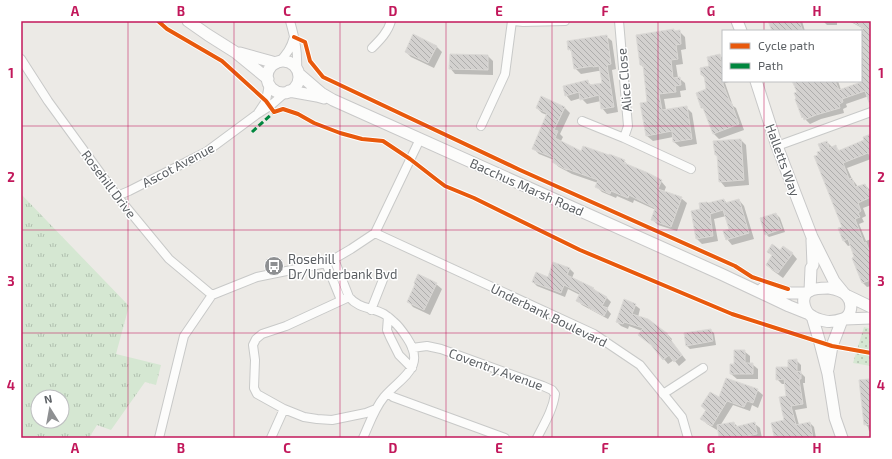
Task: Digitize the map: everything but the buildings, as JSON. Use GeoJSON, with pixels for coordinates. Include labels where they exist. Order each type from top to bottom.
{"type":"FeatureCollection","features":[{"type":"Feature","properties":{"kind":"main road"},"geometry":{"type":"LineString","coordinates":[[188,21],[235,52],[277,91],[288,92],[297,84],[299,79],[298,71],[290,62],[278,62],[235,52]]}},
{"type":"Feature","properties":{"kind":"main road"},"geometry":{"type":"LineString","coordinates":[[268,82],[269,70],[278,62]]}},
{"type":"Feature","properties":{"kind":"main road","name":"Bacchus Marsh Road"},"geometry":{"type":"LineString","coordinates":[[298,71],[321,93],[333,100],[810,315]]}},
{"type":"Feature","properties":{"kind":"main road","name":"Halletts Way"},"geometry":{"type":"LineString","coordinates":[[756,82],[777,146],[812,237],[834,281],[845,294]]}},
{"type":"Feature","properties":{"kind":"main road","name":"Bacchus Marsh Road"},"geometry":{"type":"LineString","coordinates":[[288,92],[333,100]]}},
{"type":"Feature","properties":{"kind":"main road","name":"Halletts Way"},"geometry":{"type":"LineString","coordinates":[[808,292],[813,264],[812,237]]}},
{"type":"Feature","properties":{"kind":"main road","name":"Bacchus Marsh Road"},"geometry":{"type":"LineString","coordinates":[[721,274],[771,291],[782,293],[808,292]]}},
{"type":"Feature","properties":{"kind":"main road"},"geometry":{"type":"LineString","coordinates":[[842,438],[835,418],[828,374],[820,343],[804,303],[804,298],[808,292],[818,289],[836,289],[871,307]]}},
{"type":"Feature","properties":{"kind":"main road"},"geometry":{"type":"LineString","coordinates":[[828,374],[832,346],[843,319],[850,314],[852,308],[851,303],[845,294]]}},
{"type":"Feature","properties":{"kind":"main road"},"geometry":{"type":"LineString","coordinates":[[810,315],[823,320],[831,321],[871,318]]}},
{"type":"Feature","properties":{"kind":"street"},"geometry":{"type":"LineString","coordinates":[[290,21],[298,56],[298,71]]}},
{"type":"Feature","properties":{"kind":"street"},"geometry":{"type":"LineString","coordinates":[[372,48],[384,35],[391,21]]}},
{"type":"Feature","properties":{"kind":"street"},"geometry":{"type":"LineString","coordinates":[[481,126],[505,74],[513,21],[566,21]]}},
{"type":"Feature","properties":{"kind":"street","name":"Alice Close"},"geometry":{"type":"LineString","coordinates":[[619,21],[628,126],[624,138]]}},
{"type":"Feature","properties":{"kind":"street"},"geometry":{"type":"LineString","coordinates":[[278,62],[287,54],[294,37]]}},
{"type":"Feature","properties":{"kind":"street","name":"Rosehill Drive"},"geometry":{"type":"LineString","coordinates":[[21,59],[48,101],[117,196],[169,259],[212,295]]}},
{"type":"Feature","properties":{"kind":"street"},"geometry":{"type":"LineString","coordinates":[[256,115],[266,101],[268,82]]}},
{"type":"Feature","properties":{"kind":"street","name":"Ascot Avenue"},"geometry":{"type":"LineString","coordinates":[[117,196],[206,152],[288,92]]}},
{"type":"Feature","properties":{"kind":"street"},"geometry":{"type":"LineString","coordinates":[[777,146],[871,112]]}},
{"type":"Feature","properties":{"kind":"street"},"geometry":{"type":"LineString","coordinates":[[582,121],[624,138],[691,169]]}},
{"type":"Feature","properties":{"kind":"street"},"geometry":{"type":"LineString","coordinates":[[159,438],[184,336],[212,295],[257,277],[330,261],[375,233],[420,140]]}},
{"type":"Feature","properties":{"kind":"street","name":"Underbank Boulevard"},"geometry":{"type":"LineString","coordinates":[[375,233],[594,334],[640,365],[682,417],[688,438]]}},
{"type":"Feature","properties":{"kind":"street"},"geometry":{"type":"LineString","coordinates":[[330,261],[353,302],[384,314],[400,326],[411,344],[415,357],[412,368],[384,397],[376,408],[363,438]]}},
{"type":"Feature","properties":{"kind":"street"},"geometry":{"type":"LineString","coordinates":[[330,261],[341,300]]}},
{"type":"Feature","properties":{"kind":"street"},"geometry":{"type":"LineString","coordinates":[[371,310],[384,276]]}},
{"type":"Feature","properties":{"kind":"street"},"geometry":{"type":"LineString","coordinates":[[349,297],[286,326],[262,334],[256,339],[253,345],[255,360],[254,388],[257,394],[284,409],[304,417],[332,420],[366,413],[376,408]]}},
{"type":"Feature","properties":{"kind":"street"},"geometry":{"type":"LineString","coordinates":[[388,317],[388,330],[390,337],[399,355],[412,368]]}},
{"type":"Feature","properties":{"kind":"street","name":"Coventry Avenue"},"geometry":{"type":"LineString","coordinates":[[412,348],[427,346],[441,349],[552,390],[555,394],[554,401],[537,438]]}},
{"type":"Feature","properties":{"kind":"street"},"geometry":{"type":"LineString","coordinates":[[663,394],[703,368]]}},
{"type":"Feature","properties":{"kind":"street"},"geometry":{"type":"LineString","coordinates":[[388,393],[393,397],[499,437]]}},
{"type":"Feature","properties":{"kind":"street"},"geometry":{"type":"LineString","coordinates":[[271,438],[284,409]]}},
{"type":"Feature","properties":{"kind":"green space"},"geometry":{"type":"Polygon","coordinates":[[[21,194],[129,306],[116,354],[161,365],[156,385],[145,382],[111,430],[97,425],[89,438],[21,438],[21,194]]]}},
{"type":"Feature","properties":{"kind":"green space"},"geometry":{"type":"Polygon","coordinates":[[[864,327],[871,329],[871,366],[853,363],[864,327]]]}},
{"type":"Feature","properties":{"kind":"marked path"},"geometry":{"type":"LineString","coordinates":[[252,132],[274,112]]}},
{"type":"Feature","properties":{"kind":"cycle path"},"geometry":{"type":"LineString","coordinates":[[158,21],[167,29],[222,61],[266,101],[274,112],[283,109],[298,114],[314,123],[340,133],[362,139],[383,141],[410,159],[445,186],[474,198],[580,250],[732,314],[832,346],[871,353]]}},
{"type":"Feature","properties":{"kind":"cycle path"},"geometry":{"type":"LineString","coordinates":[[294,37],[305,42],[310,61],[323,77],[520,170],[735,266],[752,277],[788,289]]}},
{"type":"Feature","properties":{"kind":"place","name":"Rosehill Dr/Underbank Bvd"},"geometry":{"type":"Point","coordinates":[274,266]}}]}
